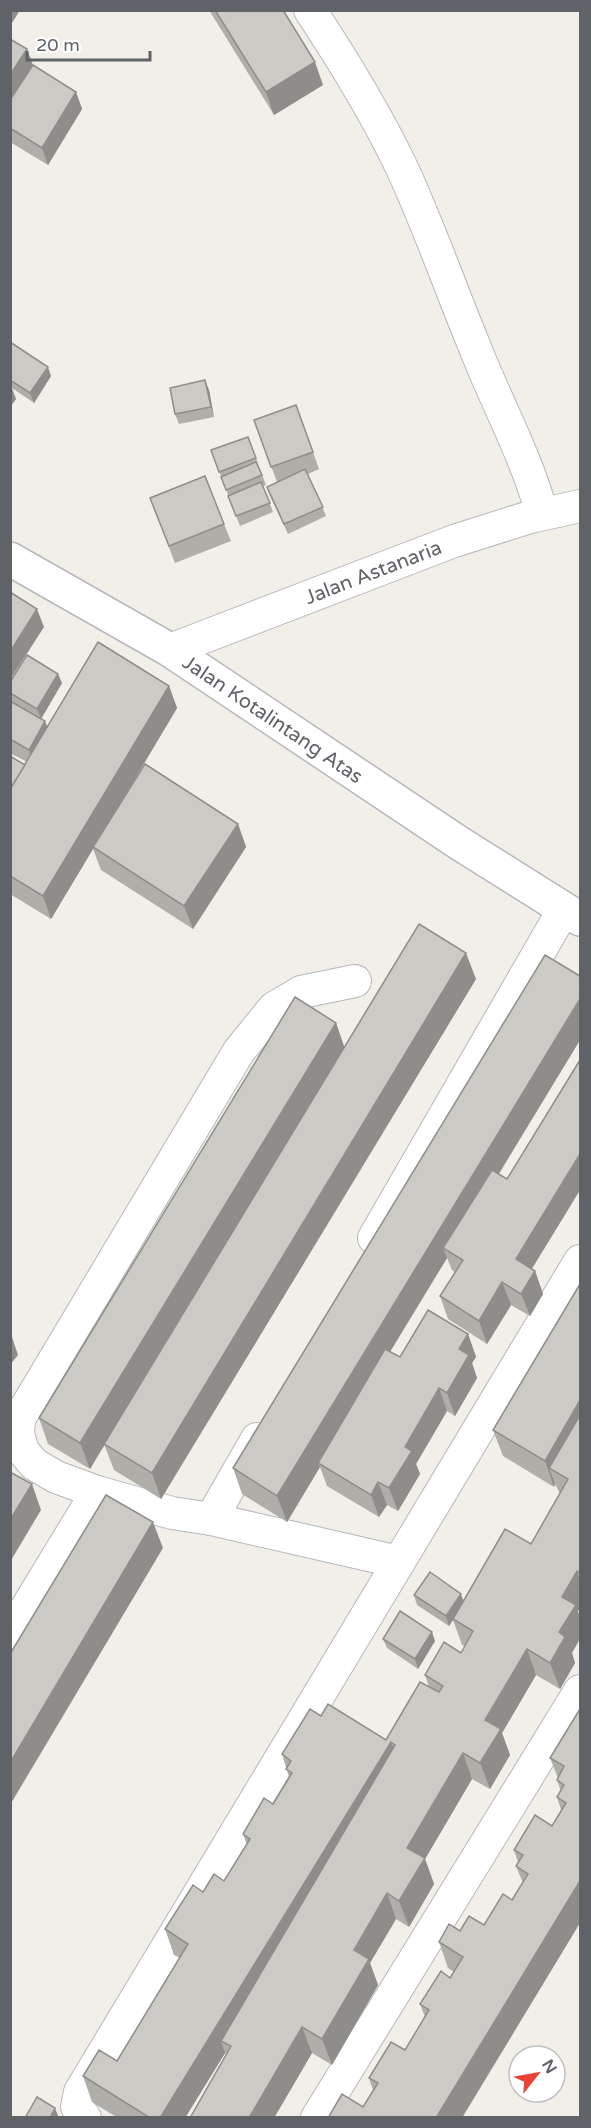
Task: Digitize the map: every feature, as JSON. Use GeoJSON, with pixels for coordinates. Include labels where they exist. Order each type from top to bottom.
{"type":"FeatureCollection","features":[{"type":"Feature","properties":{"kind":"street"},"geometry":{"type":"LineString","coordinates":[[310,10],[352,74],[400,164],[440,258],[474,347],[532,480],[542,514]]}},
{"type":"Feature","properties":{"kind":"street","name":"Jalan Astanaria"},"geometry":{"type":"LineString","coordinates":[[170,650],[454,541],[542,514],[580,506]]}},
{"type":"Feature","properties":{"kind":"street","name":"Jalan Kotalintang Atas"},"geometry":{"type":"LineString","coordinates":[[10,559],[170,650],[459,843],[572,914]]}},
{"type":"Feature","properties":{"kind":"street"},"geometry":{"type":"LineString","coordinates":[[361,1261],[572,914]]}},
{"type":"Feature","properties":{"kind":"street"},"geometry":{"type":"LineString","coordinates":[[354,981],[301,992],[274,1008],[239,1051],[19,1419],[18,1434],[23,1451],[34,1464],[56,1477],[97,1492],[172,1513],[211,1519],[399,1562]]}},
{"type":"Feature","properties":{"kind":"street"},"geometry":{"type":"LineString","coordinates":[[85,2118],[78,2107],[80,2092],[580,1261]]}},
{"type":"Feature","properties":{"kind":"street"},"geometry":{"type":"LineString","coordinates":[[211,1519],[271,1416]]}},
{"type":"Feature","properties":{"kind":"street"},"geometry":{"type":"LineString","coordinates":[[10,1635],[97,1492]]}},
{"type":"Feature","properties":{"kind":"street"},"geometry":{"type":"LineString","coordinates":[[317,2118],[580,1691]]}},
{"type":"Feature","properties":{"kind":"building"},"geometry":{"type":"Polygon","coordinates":[[[215,10],[283,10],[315,62],[266,92],[215,10]]]}},
{"type":"Feature","properties":{"kind":"building"},"geometry":{"type":"Polygon","coordinates":[[[10,39],[27,49],[10,75],[10,39]]]}},
{"type":"Feature","properties":{"kind":"building"},"geometry":{"type":"Polygon","coordinates":[[[33,65],[76,92],[42,148],[10,128],[10,100],[33,65]]]}},
{"type":"Feature","properties":{"kind":"building"},"geometry":{"type":"Polygon","coordinates":[[[10,342],[48,367],[30,393],[10,380],[10,342]]]}},
{"type":"Feature","properties":{"kind":"building"},"geometry":{"type":"Polygon","coordinates":[[[205,380],[211,407],[175,414],[170,388],[205,380]]]}},
{"type":"Feature","properties":{"kind":"building"},"geometry":{"type":"Polygon","coordinates":[[[296,405],[313,452],[271,467],[254,420],[296,405]]]}},
{"type":"Feature","properties":{"kind":"building"},"geometry":{"type":"Polygon","coordinates":[[[248,437],[256,458],[219,472],[211,450],[248,437]]]}},
{"type":"Feature","properties":{"kind":"building"},"geometry":{"type":"Polygon","coordinates":[[[256,462],[262,475],[226,490],[221,477],[256,462]]]}},
{"type":"Feature","properties":{"kind":"building"},"geometry":{"type":"Polygon","coordinates":[[[305,469],[323,507],[284,524],[267,487],[305,469]]]}},
{"type":"Feature","properties":{"kind":"building"},"geometry":{"type":"Polygon","coordinates":[[[205,476],[224,524],[169,546],[150,498],[205,476]]]}},
{"type":"Feature","properties":{"kind":"building"},"geometry":{"type":"Polygon","coordinates":[[[261,482],[270,503],[236,516],[228,496],[261,482]]]}},
{"type":"Feature","properties":{"kind":"building"},"geometry":{"type":"Polygon","coordinates":[[[10,592],[37,609],[10,652],[10,592]]]}},
{"type":"Feature","properties":{"kind":"building"},"geometry":{"type":"Polygon","coordinates":[[[98,642],[169,686],[43,896],[10,876],[10,789],[98,642]]]}},
{"type":"Feature","properties":{"kind":"building"},"geometry":{"type":"Polygon","coordinates":[[[27,655],[58,674],[37,709],[10,693],[10,682],[27,655]]]}},
{"type":"Feature","properties":{"kind":"building"},"geometry":{"type":"Polygon","coordinates":[[[10,701],[45,721],[29,750],[10,739],[10,701]]]}},
{"type":"Feature","properties":{"kind":"building"},"geometry":{"type":"Polygon","coordinates":[[[10,756],[25,765],[12,786],[10,785],[10,756]]]}},
{"type":"Feature","properties":{"kind":"building"},"geometry":{"type":"Polygon","coordinates":[[[145,764],[238,824],[184,906],[93,847],[145,764]]]}},
{"type":"Feature","properties":{"kind":"building"},"geometry":{"type":"Polygon","coordinates":[[[419,924],[466,953],[152,1473],[104,1444],[419,924]]]}},
{"type":"Feature","properties":{"kind":"building"},"geometry":{"type":"Polygon","coordinates":[[[545,955],[580,976],[580,999],[277,1496],[233,1468],[545,955]]]}},
{"type":"Feature","properties":{"kind":"building"},"geometry":{"type":"Polygon","coordinates":[[[295,997],[336,1023],[80,1443],[39,1418],[295,997]]]}},
{"type":"Feature","properties":{"kind":"building"},"geometry":{"type":"Polygon","coordinates":[[[580,1060],[580,1154],[516,1259],[535,1271],[521,1294],[502,1282],[479,1321],[440,1296],[463,1260],[443,1248],[492,1170],[507,1179],[580,1060]]]}},
{"type":"Feature","properties":{"kind":"building"},"geometry":{"type":"Polygon","coordinates":[[[580,1284],[580,1400],[545,1461],[493,1430],[580,1284]]]}},
{"type":"Feature","properties":{"kind":"building"},"geometry":{"type":"Polygon","coordinates":[[[428,1310],[468,1334],[459,1349],[469,1355],[447,1393],[439,1388],[405,1447],[412,1451],[389,1488],[378,1482],[371,1495],[318,1463],[385,1349],[400,1357],[428,1310]]]}},
{"type":"Feature","properties":{"kind":"building"},"geometry":{"type":"Polygon","coordinates":[[[580,1415],[580,1573],[577,1571],[562,1597],[576,1605],[559,1632],[565,1637],[550,1663],[527,1649],[485,1720],[501,1729],[480,1763],[463,1753],[407,1848],[425,1858],[399,1901],[387,1893],[354,1950],[369,1959],[322,2039],[302,2027],[249,2118],[190,2118],[231,2046],[221,2041],[395,1745],[391,1742],[160,2118],[150,2118],[83,2076],[99,2050],[117,2061],[188,1944],[165,1929],[193,1885],[203,1892],[214,1874],[224,1881],[250,1839],[243,1834],[264,1798],[273,1804],[292,1773],[286,1769],[291,1761],[282,1754],[310,1709],[321,1716],[328,1704],[386,1740],[420,1682],[439,1692],[443,1686],[425,1675],[444,1642],[461,1653],[473,1631],[453,1619],[505,1529],[531,1544],[568,1479],[549,1468],[580,1415]]]}},
{"type":"Feature","properties":{"kind":"building"},"geometry":{"type":"Polygon","coordinates":[[[10,1472],[32,1484],[10,1520],[10,1472]]]}},
{"type":"Feature","properties":{"kind":"building"},"geometry":{"type":"Polygon","coordinates":[[[106,1495],[153,1522],[10,1763],[10,1654],[106,1495]]]}},
{"type":"Feature","properties":{"kind":"building"},"geometry":{"type":"Polygon","coordinates":[[[430,1572],[461,1594],[446,1616],[414,1595],[430,1572]]]}},
{"type":"Feature","properties":{"kind":"building"},"geometry":{"type":"Polygon","coordinates":[[[400,1611],[432,1632],[415,1659],[383,1639],[400,1611]]]}},
{"type":"Feature","properties":{"kind":"building"},"geometry":{"type":"Polygon","coordinates":[[[580,1709],[580,1881],[436,2118],[328,2118],[342,2094],[363,2107],[378,2083],[369,2078],[391,2042],[405,2050],[429,2010],[420,2004],[441,1971],[450,1978],[463,1957],[439,1942],[449,1924],[460,1931],[469,1916],[484,1925],[503,1894],[512,1900],[528,1874],[516,1866],[523,1855],[514,1850],[535,1815],[552,1826],[566,1803],[557,1797],[564,1785],[557,1780],[564,1766],[550,1758],[580,1709]]]}},
{"type":"Feature","properties":{"kind":"building"},"geometry":{"type":"Polygon","coordinates":[[[37,2097],[55,2108],[50,2118],[25,2118],[37,2097]]]}}]}
